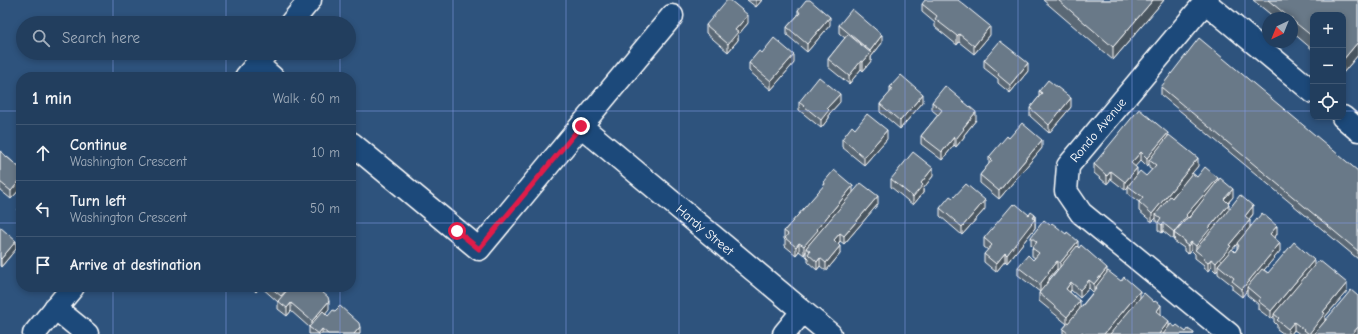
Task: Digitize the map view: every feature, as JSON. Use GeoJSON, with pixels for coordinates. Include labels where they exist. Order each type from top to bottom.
{"type":"FeatureCollection","features":[{"type":"Feature","properties":{"kind":"street"},"geometry":{"type":"LineString","coordinates":[[297,16],[310,0]]}},
{"type":"Feature","properties":{"kind":"street"},"geometry":{"type":"LineString","coordinates":[[1206,1],[1310,89]]}},
{"type":"Feature","properties":{"kind":"street","name":"Rondo Avenue"},"geometry":{"type":"LineString","coordinates":[[1206,1],[1068,166],[1066,191],[1081,213],[1229,334]]}},
{"type":"Feature","properties":{"kind":"street"},"geometry":{"type":"LineString","coordinates":[[356,147],[479,249],[672,16]]}},
{"type":"Feature","properties":{"kind":"street"},"geometry":{"type":"LineString","coordinates":[[1346,120],[1358,130]]}},
{"type":"Feature","properties":{"kind":"street","name":"Hardy Street"},"geometry":{"type":"LineString","coordinates":[[581,126],[830,334]]}},
{"type":"Feature","properties":{"kind":"street"},"geometry":{"type":"LineString","coordinates":[[34,334],[69,292]]}},
{"type":"Feature","properties":{"kind":"street"},"geometry":{"type":"LineString","coordinates":[[56,308],[87,334]]}},
{"type":"Feature","properties":{"kind":"street"},"geometry":{"type":"LineString","coordinates":[[784,334],[802,312]]}},
{"type":"Feature","properties":{"kind":"building"},"geometry":{"type":"Polygon","coordinates":[[[727,0],[730,0],[748,15],[735,30],[738,32],[728,44],[706,25],[727,0]]]}},
{"type":"Feature","properties":{"kind":"building"},"geometry":{"type":"Polygon","coordinates":[[[806,0],[810,0],[830,17],[807,44],[787,27],[800,13],[798,10],[806,0]]]}},
{"type":"Feature","properties":{"kind":"building"},"geometry":{"type":"Polygon","coordinates":[[[925,0],[958,0],[990,26],[974,46],[959,34],[957,36],[935,19],[937,16],[922,4],[925,0]]]}},
{"type":"Feature","properties":{"kind":"building"},"geometry":{"type":"Polygon","coordinates":[[[1058,0],[1153,0],[1113,47],[1058,0]]]}},
{"type":"Feature","properties":{"kind":"building"},"geometry":{"type":"Polygon","coordinates":[[[1268,0],[1358,0],[1358,42],[1346,56],[1346,12],[1310,12],[1310,35],[1298,25],[1298,12],[1283,12],[1268,0]]]}},
{"type":"Feature","properties":{"kind":"building"},"geometry":{"type":"Polygon","coordinates":[[[852,9],[882,35],[870,51],[839,25],[852,9]]]}},
{"type":"Feature","properties":{"kind":"building"},"geometry":{"type":"Polygon","coordinates":[[[848,34],[871,53],[863,62],[861,61],[849,76],[828,59],[848,34]]]}},
{"type":"Feature","properties":{"kind":"building"},"geometry":{"type":"Polygon","coordinates":[[[774,38],[794,55],[771,81],[749,63],[759,51],[762,53],[774,38]]]}},
{"type":"Feature","properties":{"kind":"building"},"geometry":{"type":"Polygon","coordinates":[[[1199,38],[1358,171],[1358,251],[1161,87],[1199,38]]]}},
{"type":"Feature","properties":{"kind":"building"},"geometry":{"type":"Polygon","coordinates":[[[1000,41],[1028,63],[1010,85],[984,60],[1000,41]]]}},
{"type":"Feature","properties":{"kind":"building"},"geometry":{"type":"Polygon","coordinates":[[[901,75],[923,94],[900,121],[880,104],[893,89],[890,87],[901,75]]]}},
{"type":"Feature","properties":{"kind":"building"},"geometry":{"type":"Polygon","coordinates":[[[819,77],[840,94],[827,108],[829,110],[821,120],[799,102],[819,77]]]}},
{"type":"Feature","properties":{"kind":"building"},"geometry":{"type":"Polygon","coordinates":[[[1048,80],[1071,98],[1049,125],[1030,108],[1042,93],[1039,91],[1048,80]]]}},
{"type":"Feature","properties":{"kind":"building"},"geometry":{"type":"Polygon","coordinates":[[[945,86],[976,112],[956,139],[954,137],[942,152],[921,136],[942,110],[932,102],[945,86]]]}},
{"type":"Feature","properties":{"kind":"building"},"geometry":{"type":"Polygon","coordinates":[[[1139,109],[1168,133],[1147,158],[1141,152],[1131,163],[1137,168],[1125,182],[1111,171],[1107,176],[1094,164],[1139,109]]]}},
{"type":"Feature","properties":{"kind":"building"},"geometry":{"type":"Polygon","coordinates":[[[867,114],[887,130],[864,157],[842,139],[852,126],[855,129],[867,114]]]}},
{"type":"Feature","properties":{"kind":"building"},"geometry":{"type":"Polygon","coordinates":[[[1022,123],[1042,140],[999,191],[980,175],[992,160],[989,157],[1007,136],[1009,138],[1022,123]]]}},
{"type":"Feature","properties":{"kind":"building"},"geometry":{"type":"Polygon","coordinates":[[[1169,135],[1198,158],[1152,214],[1139,202],[1143,197],[1128,186],[1140,171],[1146,176],[1156,165],[1149,160],[1169,135]]]}},
{"type":"Feature","properties":{"kind":"building"},"geometry":{"type":"Polygon","coordinates":[[[0,151],[16,165],[16,185],[11,191],[0,182],[0,151]]]}},
{"type":"Feature","properties":{"kind":"building"},"geometry":{"type":"Polygon","coordinates":[[[913,152],[933,168],[921,183],[923,185],[913,197],[891,179],[913,152]]]}},
{"type":"Feature","properties":{"kind":"building"},"geometry":{"type":"Polygon","coordinates":[[[1205,167],[1218,178],[1186,215],[1187,216],[1174,232],[1163,223],[1162,225],[1158,222],[1161,218],[1156,214],[1170,196],[1172,198],[1192,173],[1197,177],[1205,167]]]}},
{"type":"Feature","properties":{"kind":"building"},"geometry":{"type":"Polygon","coordinates":[[[834,170],[853,186],[804,246],[799,243],[796,247],[785,238],[788,234],[784,231],[825,184],[824,182],[834,170]]]}},
{"type":"Feature","properties":{"kind":"building"},"geometry":{"type":"Polygon","coordinates":[[[1220,178],[1233,189],[1224,199],[1229,204],[1196,246],[1191,242],[1188,246],[1184,243],[1185,241],[1174,233],[1188,217],[1189,218],[1220,178]]]}},
{"type":"Feature","properties":{"kind":"building"},"geometry":{"type":"Polygon","coordinates":[[[861,183],[878,196],[844,236],[840,233],[834,240],[840,246],[826,263],[820,258],[817,262],[808,254],[810,251],[806,248],[861,183]]]}},
{"type":"Feature","properties":{"kind":"building"},"geometry":{"type":"Polygon","coordinates":[[[966,184],[985,200],[962,227],[940,208],[950,196],[953,198],[966,184]]]}},
{"type":"Feature","properties":{"kind":"building"},"geometry":{"type":"Polygon","coordinates":[[[1240,195],[1253,206],[1245,216],[1250,220],[1229,245],[1231,246],[1216,263],[1211,259],[1208,263],[1204,260],[1205,258],[1195,250],[1240,195]]]}},
{"type":"Feature","properties":{"kind":"building"},"geometry":{"type":"Polygon","coordinates":[[[1013,204],[1016,204],[1029,215],[1031,212],[1035,215],[1033,218],[1035,219],[1007,255],[1005,253],[996,264],[984,254],[992,245],[984,238],[1013,204]]]}},
{"type":"Feature","properties":{"kind":"building"},"geometry":{"type":"Polygon","coordinates":[[[1262,213],[1277,226],[1270,234],[1280,243],[1242,289],[1232,281],[1234,278],[1218,265],[1232,249],[1235,252],[1239,246],[1237,243],[1262,213]]]}},
{"type":"Feature","properties":{"kind":"building"},"geometry":{"type":"Polygon","coordinates":[[[1044,220],[1050,225],[1052,223],[1066,234],[1067,232],[1078,241],[1060,263],[1057,261],[1040,284],[1018,267],[1028,255],[1033,260],[1039,253],[1032,248],[1037,242],[1031,237],[1044,220]]]}},
{"type":"Feature","properties":{"kind":"building"},"geometry":{"type":"Polygon","coordinates":[[[0,227],[16,241],[1,259],[0,258],[0,227]]]}},
{"type":"Feature","properties":{"kind":"building"},"geometry":{"type":"Polygon","coordinates":[[[1294,242],[1314,260],[1271,311],[1258,301],[1260,298],[1247,287],[1262,269],[1268,273],[1294,242]]]}},
{"type":"Feature","properties":{"kind":"building"},"geometry":{"type":"Polygon","coordinates":[[[1081,245],[1107,268],[1094,284],[1089,280],[1080,290],[1071,282],[1066,289],[1080,301],[1067,317],[1039,293],[1077,246],[1079,248],[1081,245]]]}},
{"type":"Feature","properties":{"kind":"building"},"geometry":{"type":"Polygon","coordinates":[[[1319,260],[1347,283],[1323,312],[1325,313],[1309,334],[1294,322],[1288,329],[1277,320],[1279,318],[1274,314],[1319,260]]]}},
{"type":"Feature","properties":{"kind":"building"},"geometry":{"type":"Polygon","coordinates":[[[1108,271],[1121,281],[1124,277],[1140,291],[1104,334],[1085,334],[1082,332],[1080,334],[1069,334],[1063,329],[1096,289],[1095,288],[1108,271]]]}},
{"type":"Feature","properties":{"kind":"building"},"geometry":{"type":"Polygon","coordinates":[[[1351,290],[1358,296],[1358,327],[1352,334],[1314,334],[1351,290]]]}},
{"type":"Feature","properties":{"kind":"building"},"geometry":{"type":"Polygon","coordinates":[[[276,292],[285,292],[281,296],[276,292]]]}},
{"type":"Feature","properties":{"kind":"building"},"geometry":{"type":"Polygon","coordinates":[[[286,292],[322,292],[328,297],[329,301],[312,321],[291,303],[287,308],[278,301],[286,292]]]}},
{"type":"Feature","properties":{"kind":"building"},"geometry":{"type":"Polygon","coordinates":[[[1144,293],[1154,302],[1155,301],[1161,305],[1157,311],[1169,321],[1159,334],[1110,334],[1144,293]]]}},
{"type":"Feature","properties":{"kind":"building"},"geometry":{"type":"Polygon","coordinates":[[[340,306],[359,323],[360,327],[354,334],[328,334],[322,329],[318,334],[309,327],[323,311],[328,316],[333,310],[335,311],[340,306]]]}},
{"type":"Feature","properties":{"kind":"building"},"geometry":{"type":"Polygon","coordinates":[[[1171,324],[1175,327],[1177,325],[1186,332],[1188,329],[1194,334],[1163,334],[1171,324]]]}},
{"type":"Feature","properties":{"kind":"route"},"geometry":{"type":"LineString","coordinates":[[457,231],[479,249],[581,126]]}}]}
